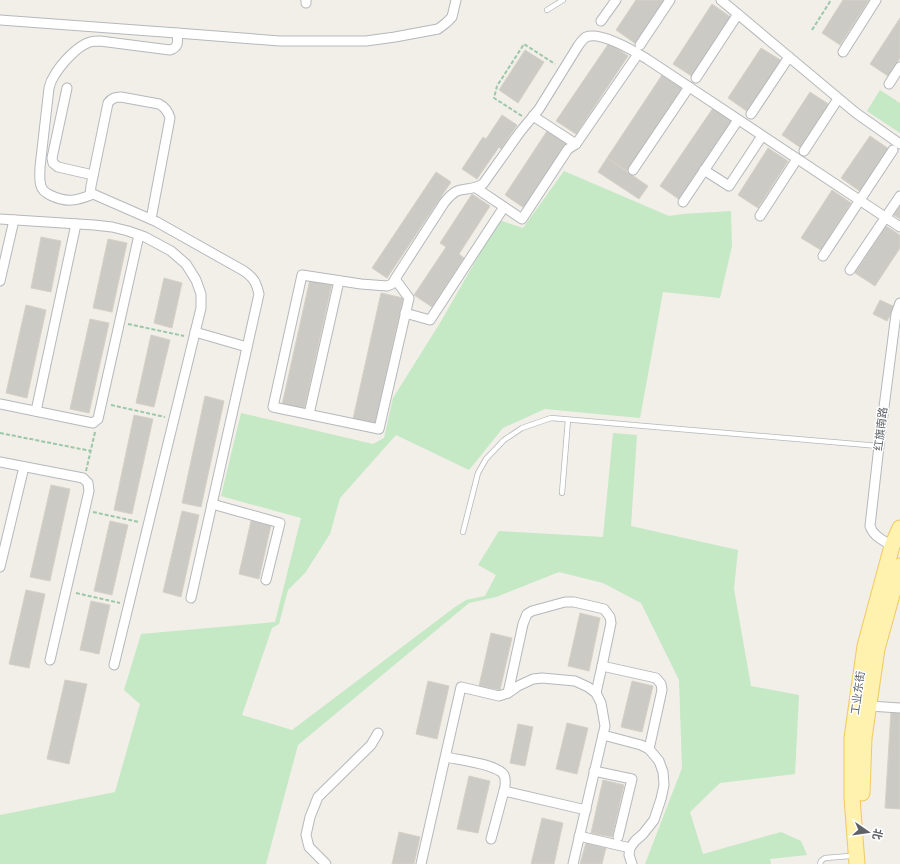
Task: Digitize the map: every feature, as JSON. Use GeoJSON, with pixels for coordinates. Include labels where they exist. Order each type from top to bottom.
{"type":"FeatureCollection","features":[{"type":"Feature","properties":{"kind":"main road","name":"工业东街"},"geometry":{"type":"LineString","coordinates":[[857,857],[852,798],[852,738],[865,646],[892,546],[900,528]]}},
{"type":"Feature","properties":{"kind":"main road","name":"工业东街"},"geometry":{"type":"LineString","coordinates":[[867,864],[862,798],[864,738],[877,649],[900,566]]}},
{"type":"Feature","properties":{"kind":"street"},"geometry":{"type":"LineString","coordinates":[[0,20],[280,42],[366,41],[438,29],[452,17],[456,0]]}},
{"type":"Feature","properties":{"kind":"street"},"geometry":{"type":"LineString","coordinates":[[601,21],[616,0]]}},
{"type":"Feature","properties":{"kind":"street"},"geometry":{"type":"LineString","coordinates":[[476,188],[522,219],[568,149],[576,144],[670,0]]}},
{"type":"Feature","properties":{"kind":"street"},"geometry":{"type":"LineString","coordinates":[[721,0],[896,147],[823,256]]}},
{"type":"Feature","properties":{"kind":"street"},"geometry":{"type":"LineString","coordinates":[[843,52],[876,0]]}},
{"type":"Feature","properties":{"kind":"street"},"geometry":{"type":"LineString","coordinates":[[696,78],[738,14]]}},
{"type":"Feature","properties":{"kind":"street"},"geometry":{"type":"LineString","coordinates":[[177,33],[177,45],[170,50],[92,41],[81,46],[61,66],[53,77],[49,88],[40,179],[41,188],[56,198],[68,201],[80,199],[93,194],[151,219],[252,276],[256,285],[259,294],[191,598]]}},
{"type":"Feature","properties":{"kind":"street"},"geometry":{"type":"LineString","coordinates":[[395,279],[409,298],[379,429],[273,407],[302,275],[361,284],[387,286],[392,284],[395,279],[444,203],[450,195],[458,191],[476,188],[483,184],[520,132],[539,109],[578,46],[585,38],[594,36],[603,37],[639,49],[647,59],[900,227]]}},
{"type":"Feature","properties":{"kind":"street"},"geometry":{"type":"LineString","coordinates":[[751,114],[789,56]]}},
{"type":"Feature","properties":{"kind":"street"},"geometry":{"type":"LineString","coordinates":[[889,84],[900,67]]}},
{"type":"Feature","properties":{"kind":"street"},"geometry":{"type":"LineString","coordinates":[[633,170],[689,87]]}},
{"type":"Feature","properties":{"kind":"street"},"geometry":{"type":"LineString","coordinates":[[67,88],[52,158],[53,163],[58,167],[93,175]]}},
{"type":"Feature","properties":{"kind":"street"},"geometry":{"type":"LineString","coordinates":[[90,195],[108,103],[110,100],[121,96],[159,104],[164,106],[170,118],[151,219]]}},
{"type":"Feature","properties":{"kind":"street"},"geometry":{"type":"LineString","coordinates":[[804,151],[838,99]]}},
{"type":"Feature","properties":{"kind":"street"},"geometry":{"type":"LineString","coordinates":[[531,118],[576,144]]}},
{"type":"Feature","properties":{"kind":"street"},"geometry":{"type":"LineString","coordinates":[[683,202],[738,120]]}},
{"type":"Feature","properties":{"kind":"street"},"geometry":{"type":"LineString","coordinates":[[704,170],[729,186],[762,136]]}},
{"type":"Feature","properties":{"kind":"street"},"geometry":{"type":"LineString","coordinates":[[760,216],[797,159]]}},
{"type":"Feature","properties":{"kind":"street"},"geometry":{"type":"LineString","coordinates":[[850,270],[900,196]]}},
{"type":"Feature","properties":{"kind":"street"},"geometry":{"type":"LineString","coordinates":[[405,313],[430,320],[504,207]]}},
{"type":"Feature","properties":{"kind":"street"},"geometry":{"type":"LineString","coordinates":[[0,219],[112,227],[145,237],[171,251],[186,264],[196,280],[201,294],[201,308],[114,665]]}},
{"type":"Feature","properties":{"kind":"street"},"geometry":{"type":"LineString","coordinates":[[0,281],[14,220]]}},
{"type":"Feature","properties":{"kind":"street"},"geometry":{"type":"LineString","coordinates":[[36,411],[76,224]]}},
{"type":"Feature","properties":{"kind":"street"},"geometry":{"type":"LineString","coordinates":[[0,404],[94,423],[98,419],[139,235]]}},
{"type":"Feature","properties":{"kind":"street"},"geometry":{"type":"LineString","coordinates":[[309,414],[339,281]]}},
{"type":"Feature","properties":{"kind":"street","name":"红旗南路"},"geometry":{"type":"LineString","coordinates":[[892,546],[874,535],[870,526],[896,314],[900,303]]}},
{"type":"Feature","properties":{"kind":"street"},"geometry":{"type":"LineString","coordinates":[[194,335],[247,347]]}},
{"type":"Feature","properties":{"kind":"street"},"geometry":{"type":"LineString","coordinates":[[0,462],[83,478],[88,483],[89,491],[85,510],[50,660]]}},
{"type":"Feature","properties":{"kind":"street"},"geometry":{"type":"LineString","coordinates":[[0,567],[24,467]]}},
{"type":"Feature","properties":{"kind":"street"},"geometry":{"type":"LineString","coordinates":[[212,504],[280,523],[266,580]]}},
{"type":"Feature","properties":{"kind":"street"},"geometry":{"type":"LineString","coordinates":[[508,693],[523,624],[527,614],[532,611],[565,602],[574,602],[604,609],[610,617],[611,623],[596,693]]}},
{"type":"Feature","properties":{"kind":"street"},"geometry":{"type":"LineString","coordinates":[[602,666],[656,678],[661,684],[662,690],[649,749]]}},
{"type":"Feature","properties":{"kind":"street"},"geometry":{"type":"LineString","coordinates":[[422,864],[461,688],[499,696],[508,693],[518,686],[533,679],[542,678],[575,681],[588,687],[596,693],[601,703],[604,716],[605,726],[573,864]]}},
{"type":"Feature","properties":{"kind":"street"},"geometry":{"type":"LineString","coordinates":[[869,706],[900,708]]}},
{"type":"Feature","properties":{"kind":"street"},"geometry":{"type":"LineString","coordinates":[[326,864],[309,847],[306,835],[310,817],[318,798],[371,745],[378,733]]}},
{"type":"Feature","properties":{"kind":"street"},"geometry":{"type":"LineString","coordinates":[[603,735],[641,745],[649,749],[659,761],[663,772],[664,785],[654,820],[630,848],[629,855],[632,864]]}},
{"type":"Feature","properties":{"kind":"street"},"geometry":{"type":"LineString","coordinates":[[446,757],[490,766],[498,769],[504,775],[506,780],[504,791],[492,839]]}},
{"type":"Feature","properties":{"kind":"street"},"geometry":{"type":"LineString","coordinates":[[594,771],[632,779],[618,837]]}},
{"type":"Feature","properties":{"kind":"street"},"geometry":{"type":"LineString","coordinates":[[504,791],[586,810]]}},
{"type":"Feature","properties":{"kind":"street"},"geometry":{"type":"LineString","coordinates":[[579,836],[630,848]]}},
{"type":"Feature","properties":{"kind":"lane"},"geometry":{"type":"LineString","coordinates":[[547,10],[562,0]]}},
{"type":"Feature","properties":{"kind":"lane"},"geometry":{"type":"LineString","coordinates":[[463,532],[478,473],[486,459],[504,440],[522,428],[550,418],[879,446]]}},
{"type":"Feature","properties":{"kind":"lane"},"geometry":{"type":"LineString","coordinates":[[562,493],[568,420]]}},
{"type":"Feature","properties":{"kind":"lane"},"geometry":{"type":"LineString","coordinates":[[820,864],[825,858],[850,856],[854,854],[857,857]]}},
{"type":"Feature","properties":{"kind":"path"},"geometry":{"type":"LineString","coordinates":[[812,30],[831,0]]}},
{"type":"Feature","properties":{"kind":"path"},"geometry":{"type":"LineString","coordinates":[[531,118],[494,98],[497,86],[524,44],[564,69]]}},
{"type":"Feature","properties":{"kind":"path"},"geometry":{"type":"LineString","coordinates":[[119,322],[194,335]]}},
{"type":"Feature","properties":{"kind":"path"},"geometry":{"type":"LineString","coordinates":[[101,403],[174,419]]}},
{"type":"Feature","properties":{"kind":"path"},"geometry":{"type":"LineString","coordinates":[[84,480],[98,419]]}},
{"type":"Feature","properties":{"kind":"path"},"geometry":{"type":"LineString","coordinates":[[0,433],[91,451]]}},
{"type":"Feature","properties":{"kind":"path"},"geometry":{"type":"LineString","coordinates":[[85,510],[148,524]]}},
{"type":"Feature","properties":{"kind":"path"},"geometry":{"type":"LineString","coordinates":[[66,591],[129,605]]}},
{"type":"Feature","properties":{"kind":"green space"},"geometry":{"type":"Polygon","coordinates":[[[880,90],[900,103],[900,133],[867,111],[880,90]]]}},
{"type":"Feature","properties":{"kind":"green space"},"geometry":{"type":"Polygon","coordinates":[[[564,171],[669,216],[731,211],[732,246],[720,298],[663,292],[640,418],[545,409],[503,428],[469,470],[396,435],[340,498],[330,534],[305,573],[288,590],[279,624],[272,628],[242,715],[292,730],[455,607],[466,600],[485,596],[496,575],[478,565],[499,531],[603,537],[613,433],[637,435],[631,526],[738,550],[734,589],[751,686],[799,695],[795,774],[720,783],[690,812],[703,854],[781,832],[801,841],[807,855],[770,859],[771,864],[645,864],[682,768],[679,680],[641,603],[603,583],[559,572],[496,597],[469,603],[298,745],[266,864],[0,864],[0,815],[115,792],[140,704],[124,690],[141,634],[275,622],[301,518],[221,496],[241,413],[373,444],[384,438],[393,398],[440,323],[499,220],[523,228],[564,171]]]}},
{"type":"Feature","properties":{"kind":"building"},"geometry":{"type":"Polygon","coordinates":[[[636,0],[666,0],[636,44],[616,30],[636,0]]]}},
{"type":"Feature","properties":{"kind":"building"},"geometry":{"type":"Polygon","coordinates":[[[843,0],[869,0],[840,45],[822,33],[843,0]]]}},
{"type":"Feature","properties":{"kind":"building"},"geometry":{"type":"Polygon","coordinates":[[[712,4],[732,18],[693,77],[673,64],[712,4]]]}},
{"type":"Feature","properties":{"kind":"building"},"geometry":{"type":"Polygon","coordinates":[[[900,18],[900,58],[888,76],[870,64],[900,18]]]}},
{"type":"Feature","properties":{"kind":"building"},"geometry":{"type":"Polygon","coordinates":[[[609,43],[628,56],[576,134],[556,121],[609,43]]]}},
{"type":"Feature","properties":{"kind":"building"},"geometry":{"type":"Polygon","coordinates":[[[761,48],[782,61],[748,112],[728,98],[761,48]]]}},
{"type":"Feature","properties":{"kind":"building"},"geometry":{"type":"Polygon","coordinates":[[[525,50],[544,62],[518,103],[499,90],[525,50]]]}},
{"type":"Feature","properties":{"kind":"building"},"geometry":{"type":"Polygon","coordinates":[[[662,75],[682,88],[627,171],[607,158],[662,75]]]}},
{"type":"Feature","properties":{"kind":"building"},"geometry":{"type":"Polygon","coordinates":[[[810,92],[830,105],[801,148],[782,135],[810,92]]]}},
{"type":"Feature","properties":{"kind":"building"},"geometry":{"type":"Polygon","coordinates":[[[713,108],[733,122],[680,200],[660,186],[713,108]]]}},
{"type":"Feature","properties":{"kind":"building"},"geometry":{"type":"Polygon","coordinates":[[[502,115],[517,125],[501,149],[499,147],[477,179],[462,169],[483,137],[486,139],[502,115]]]}},
{"type":"Feature","properties":{"kind":"building"},"geometry":{"type":"Polygon","coordinates":[[[547,131],[566,143],[524,208],[505,195],[547,131]]]}},
{"type":"Feature","properties":{"kind":"building"},"geometry":{"type":"Polygon","coordinates":[[[870,136],[889,149],[861,192],[841,178],[870,136]]]}},
{"type":"Feature","properties":{"kind":"building"},"geometry":{"type":"Polygon","coordinates":[[[768,148],[788,161],[758,208],[738,195],[768,148]]]}},
{"type":"Feature","properties":{"kind":"building"},"geometry":{"type":"Polygon","coordinates":[[[607,158],[648,186],[639,199],[598,172],[607,158]]]}},
{"type":"Feature","properties":{"kind":"building"},"geometry":{"type":"Polygon","coordinates":[[[436,172],[451,182],[387,278],[372,268],[436,172]]]}},
{"type":"Feature","properties":{"kind":"building"},"geometry":{"type":"Polygon","coordinates":[[[832,190],[851,203],[821,250],[801,238],[832,190]]]}},
{"type":"Feature","properties":{"kind":"building"},"geometry":{"type":"Polygon","coordinates":[[[472,194],[490,206],[459,254],[464,258],[432,307],[414,295],[446,247],[440,243],[472,194]]]}},
{"type":"Feature","properties":{"kind":"building"},"geometry":{"type":"Polygon","coordinates":[[[900,206],[900,219],[894,215],[900,206]]]}},
{"type":"Feature","properties":{"kind":"building"},"geometry":{"type":"Polygon","coordinates":[[[886,226],[900,235],[900,248],[875,286],[855,273],[886,226]]]}},
{"type":"Feature","properties":{"kind":"building"},"geometry":{"type":"Polygon","coordinates":[[[41,237],[61,241],[51,292],[31,288],[41,237]]]}},
{"type":"Feature","properties":{"kind":"building"},"geometry":{"type":"Polygon","coordinates":[[[108,239],[127,243],[112,312],[93,308],[108,239]]]}},
{"type":"Feature","properties":{"kind":"building"},"geometry":{"type":"Polygon","coordinates":[[[164,278],[182,283],[172,328],[154,323],[164,278]]]}},
{"type":"Feature","properties":{"kind":"building"},"geometry":{"type":"Polygon","coordinates":[[[310,279],[332,283],[304,410],[282,405],[310,279]]]}},
{"type":"Feature","properties":{"kind":"building"},"geometry":{"type":"Polygon","coordinates":[[[381,293],[403,298],[375,424],[353,419],[381,293]]]}},
{"type":"Feature","properties":{"kind":"building"},"geometry":{"type":"Polygon","coordinates":[[[880,300],[895,307],[887,321],[873,314],[880,300]]]}},
{"type":"Feature","properties":{"kind":"building"},"geometry":{"type":"Polygon","coordinates":[[[26,305],[46,310],[27,398],[6,393],[26,305]]]}},
{"type":"Feature","properties":{"kind":"building"},"geometry":{"type":"Polygon","coordinates":[[[90,319],[109,323],[89,413],[70,409],[90,319]]]}},
{"type":"Feature","properties":{"kind":"building"},"geometry":{"type":"Polygon","coordinates":[[[151,335],[170,340],[154,407],[136,403],[151,335]]]}},
{"type":"Feature","properties":{"kind":"building"},"geometry":{"type":"Polygon","coordinates":[[[205,396],[224,401],[201,507],[182,503],[205,396]]]}},
{"type":"Feature","properties":{"kind":"building"},"geometry":{"type":"Polygon","coordinates":[[[134,415],[153,419],[132,514],[114,510],[134,415]]]}},
{"type":"Feature","properties":{"kind":"building"},"geometry":{"type":"Polygon","coordinates":[[[51,485],[70,489],[50,581],[30,577],[51,485]]]}},
{"type":"Feature","properties":{"kind":"building"},"geometry":{"type":"Polygon","coordinates":[[[182,511],[199,515],[181,597],[163,592],[182,511]]]}},
{"type":"Feature","properties":{"kind":"building"},"geometry":{"type":"Polygon","coordinates":[[[110,521],[128,525],[112,595],[94,591],[110,521]]]}},
{"type":"Feature","properties":{"kind":"building"},"geometry":{"type":"Polygon","coordinates":[[[251,521],[271,525],[259,579],[239,574],[251,521]]]}},
{"type":"Feature","properties":{"kind":"building"},"geometry":{"type":"Polygon","coordinates":[[[26,590],[45,594],[29,668],[9,664],[26,590]]]}},
{"type":"Feature","properties":{"kind":"building"},"geometry":{"type":"Polygon","coordinates":[[[91,601],[110,605],[99,654],[80,650],[91,601]]]}},
{"type":"Feature","properties":{"kind":"building"},"geometry":{"type":"Polygon","coordinates":[[[580,613],[600,618],[589,671],[568,666],[580,613]]]}},
{"type":"Feature","properties":{"kind":"building"},"geometry":{"type":"Polygon","coordinates":[[[491,633],[512,638],[500,690],[479,686],[491,633]]]}},
{"type":"Feature","properties":{"kind":"building"},"geometry":{"type":"Polygon","coordinates":[[[65,680],[87,684],[69,764],[47,759],[65,680]]]}},
{"type":"Feature","properties":{"kind":"building"},"geometry":{"type":"Polygon","coordinates":[[[428,681],[449,686],[437,739],[416,734],[428,681]]]}},
{"type":"Feature","properties":{"kind":"building"},"geometry":{"type":"Polygon","coordinates":[[[632,681],[653,686],[642,732],[621,727],[632,681]]]}},
{"type":"Feature","properties":{"kind":"building"},"geometry":{"type":"Polygon","coordinates":[[[891,711],[900,711],[900,809],[885,808],[891,711]]]}},
{"type":"Feature","properties":{"kind":"building"},"geometry":{"type":"Polygon","coordinates":[[[567,723],[588,728],[577,774],[556,769],[567,723]]]}},
{"type":"Feature","properties":{"kind":"building"},"geometry":{"type":"Polygon","coordinates":[[[518,724],[533,727],[525,766],[510,763],[518,724]]]}},
{"type":"Feature","properties":{"kind":"building"},"geometry":{"type":"Polygon","coordinates":[[[469,776],[490,781],[478,833],[457,829],[469,776]]]}},
{"type":"Feature","properties":{"kind":"building"},"geometry":{"type":"Polygon","coordinates":[[[603,780],[624,785],[612,837],[591,833],[603,780]]]}},
{"type":"Feature","properties":{"kind":"building"},"geometry":{"type":"Polygon","coordinates":[[[542,818],[563,823],[554,864],[531,864],[542,818]]]}},
{"type":"Feature","properties":{"kind":"building"},"geometry":{"type":"Polygon","coordinates":[[[399,832],[420,837],[414,864],[392,864],[399,832]]]}},
{"type":"Feature","properties":{"kind":"building"},"geometry":{"type":"Polygon","coordinates":[[[586,843],[606,848],[602,864],[580,864],[586,843]]]}}]}
